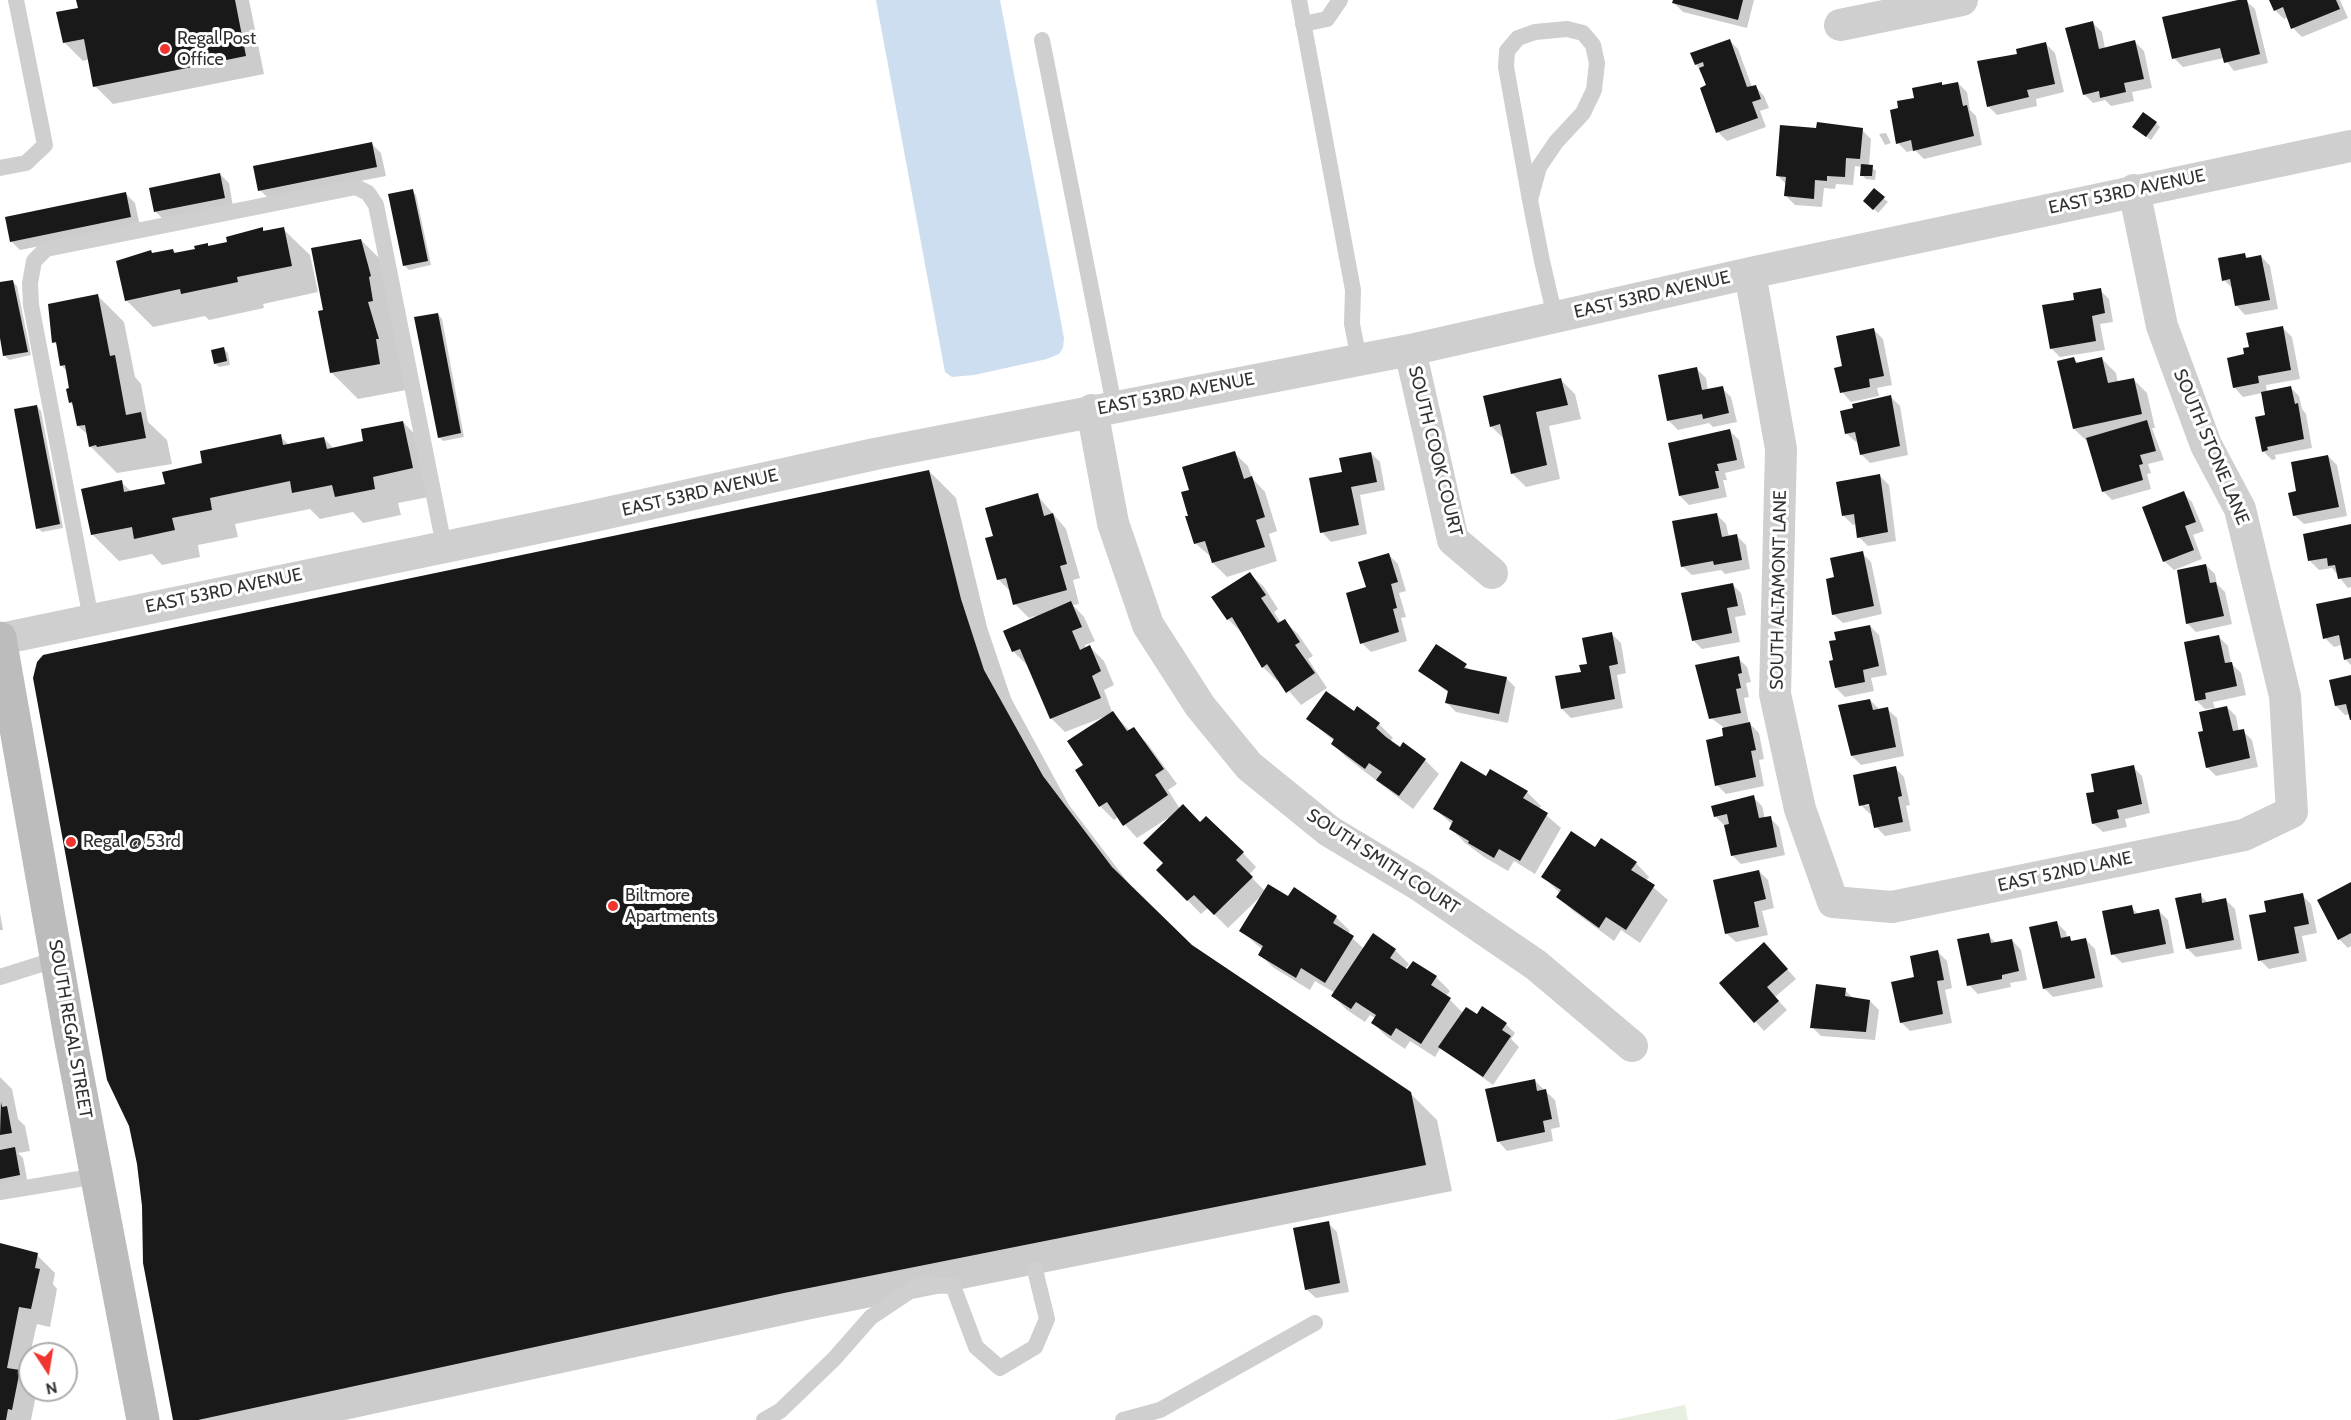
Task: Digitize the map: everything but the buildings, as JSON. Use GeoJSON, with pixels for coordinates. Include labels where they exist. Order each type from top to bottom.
{"type":"FeatureCollection","features":[{"type":"Feature","properties":{"kind":"main road","name":"SOUTH REGAL STREET"},"geometry":{"type":"LineString","coordinates":[[0,638],[143,1420]]}},
{"type":"Feature","properties":{"kind":"street"},"geometry":{"type":"LineString","coordinates":[[1840,25],[1962,0]]}},
{"type":"Feature","properties":{"kind":"street","name":"EAST 53RD AVENUE"},"geometry":{"type":"LineString","coordinates":[[0,638],[1103,407],[1410,350],[1750,273],[2134,190],[2351,146]]}},
{"type":"Feature","properties":{"kind":"street","name":"SOUTH STONE LANE"},"geometry":{"type":"LineString","coordinates":[[2134,190],[2162,326],[2206,445],[2240,509],[2256,568],[2285,696],[2292,812]]}},
{"type":"Feature","properties":{"kind":"street","name":"SOUTH ALTAMONT LANE"},"geometry":{"type":"LineString","coordinates":[[1750,273],[1781,449],[1775,694],[1800,809],[1833,902]]}},
{"type":"Feature","properties":{"kind":"street","name":"SOUTH COOK COURT"},"geometry":{"type":"LineString","coordinates":[[1410,350],[1453,540],[1492,573]]}},
{"type":"Feature","properties":{"kind":"street","name":"SOUTH SMITH COURT"},"geometry":{"type":"LineString","coordinates":[[1103,407],[1113,523],[1148,626],[1200,706],[1249,766],[1329,831],[1419,885],[1536,965],[1632,1046]]}},
{"type":"Feature","properties":{"kind":"street","name":"EAST 52ND LANE"},"geometry":{"type":"LineString","coordinates":[[1833,902],[1892,908],[2244,835],[2292,812]]}},
{"type":"Feature","properties":{"kind":"lane"},"geometry":{"type":"LineString","coordinates":[[0,168],[26,163],[45,145],[16,0]]}},
{"type":"Feature","properties":{"kind":"lane"},"geometry":{"type":"LineString","coordinates":[[1299,0],[1353,290],[1352,324],[1359,359]]}},
{"type":"Feature","properties":{"kind":"lane"},"geometry":{"type":"LineString","coordinates":[[1303,24],[1327,19],[1340,0]]}},
{"type":"Feature","properties":{"kind":"lane"},"geometry":{"type":"LineString","coordinates":[[1530,200],[1539,167],[1556,142],[1583,113],[1594,90],[1597,63],[1593,45],[1583,33],[1567,28],[1535,32],[1518,38],[1507,51],[1506,67],[1530,200],[1555,317]]}},
{"type":"Feature","properties":{"kind":"lane"},"geometry":{"type":"LineString","coordinates":[[1042,40],[1103,407]]}},
{"type":"Feature","properties":{"kind":"lane"},"geometry":{"type":"LineString","coordinates":[[92,619],[31,305],[30,283],[34,261],[46,249],[356,187],[368,193],[376,205],[444,546]]}},
{"type":"Feature","properties":{"kind":"lane"},"geometry":{"type":"LineString","coordinates":[[0,976],[57,959]]}},
{"type":"Feature","properties":{"kind":"lane"},"geometry":{"type":"LineString","coordinates":[[0,1192],[97,1176]]}},
{"type":"Feature","properties":{"kind":"lane"},"geometry":{"type":"LineString","coordinates":[[764,1420],[780,1411],[834,1359],[871,1317],[919,1286],[953,1286],[976,1347],[1000,1368],[1035,1347],[1047,1319],[1035,1270]]}},
{"type":"Feature","properties":{"kind":"lane"},"geometry":{"type":"LineString","coordinates":[[1123,1420],[1160,1410],[1315,1323]]}},
{"type":"Feature","properties":{"kind":"green space"},"geometry":{"type":"Polygon","coordinates":[[[1685,1405],[1688,1420],[1614,1420],[1685,1405]]]}},
{"type":"Feature","properties":{"kind":"water"},"geometry":{"type":"Polygon","coordinates":[[[876,0],[1000,0],[1064,338],[1063,348],[1059,354],[1047,359],[974,375],[952,377],[945,372],[876,0]]]}},
{"type":"Feature","properties":{"kind":"place","name":"Regal Post Office"},"geometry":{"type":"Point","coordinates":[165,49]}},
{"type":"Feature","properties":{"kind":"place","name":"Regal @ 53rd"},"geometry":{"type":"Point","coordinates":[71,842]}},
{"type":"Feature","properties":{"kind":"place","name":"Biltmore Apartments"},"geometry":{"type":"Point","coordinates":[613,906]}}]}
